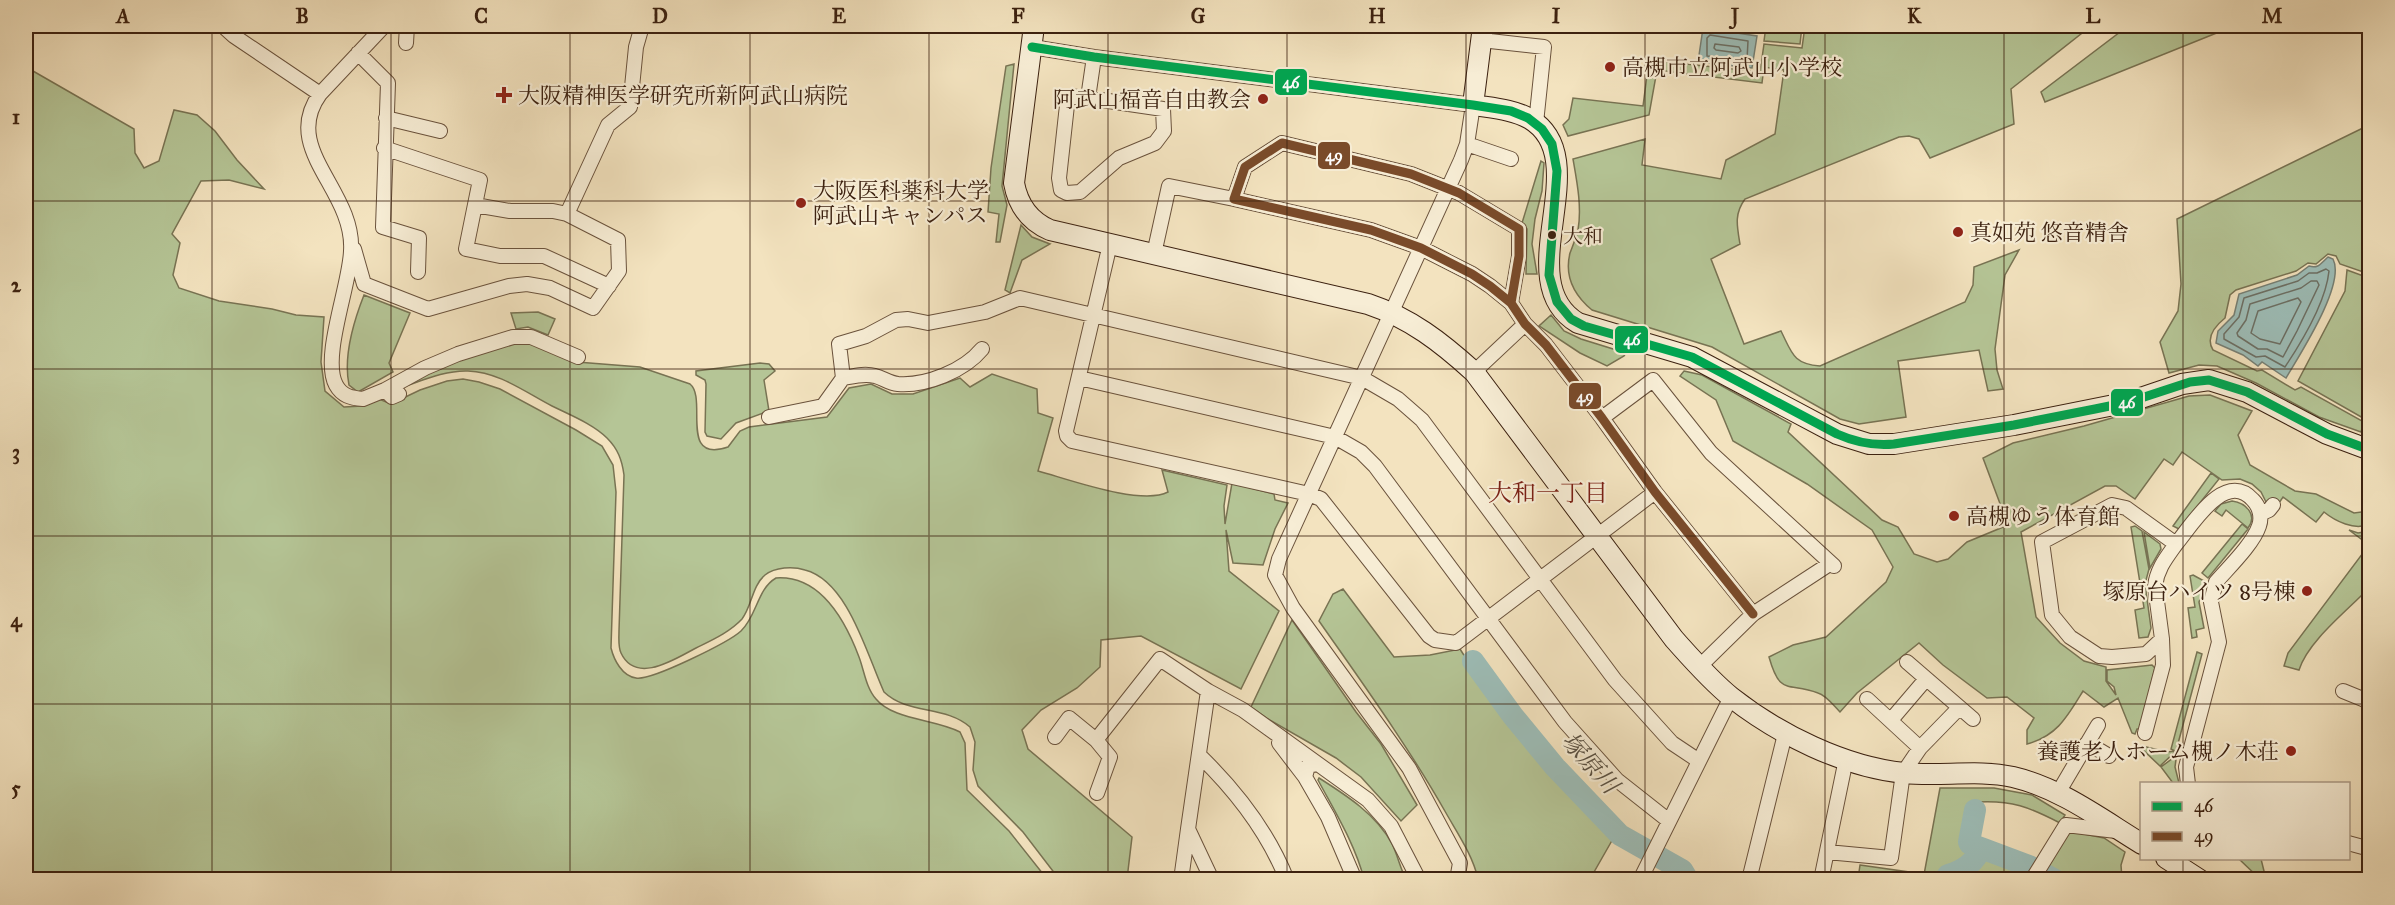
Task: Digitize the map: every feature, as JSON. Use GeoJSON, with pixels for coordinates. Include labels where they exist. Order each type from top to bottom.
{"type":"FeatureCollection","features":[{"type":"Feature","properties":{"kind":"street"},"geometry":{"type":"LineString","coordinates":[[223,26],[234,36],[320,94]]}},
{"type":"Feature","properties":{"kind":"street"},"geometry":{"type":"LineString","coordinates":[[384,26],[320,94],[308,117],[307,136],[310,148],[344,209],[364,284],[428,309],[509,286],[527,284],[550,288],[593,308],[619,271],[618,240],[567,214],[553,211],[510,211],[475,205]]}},
{"type":"Feature","properties":{"kind":"street"},"geometry":{"type":"LineString","coordinates":[[406,26],[406,43]]}},
{"type":"Feature","properties":{"kind":"street"},"geometry":{"type":"LineString","coordinates":[[567,214],[608,125],[630,107],[636,47],[642,26]]}},
{"type":"Feature","properties":{"kind":"street"},"geometry":{"type":"LineString","coordinates":[[1034,26],[1014,175],[1018,198],[1029,216],[1044,227],[1368,304],[1392,312],[1443,344],[1474,372],[1674,639],[1731,697],[1785,734],[1846,759],[1903,773],[1985,774],[2012,777],[2058,794],[2140,843]]}},
{"type":"Feature","properties":{"kind":"street"},"geometry":{"type":"LineString","coordinates":[[1457,879],[1460,863],[1409,768],[1293,608],[1275,575],[1279,559],[1467,144],[1482,33],[1545,41],[1536,123]]}},
{"type":"Feature","properties":{"kind":"street"},"geometry":{"type":"LineString","coordinates":[[1032,47],[1094,57],[1473,105],[1519,114],[1536,123],[1548,136],[1555,153],[1557,171],[1549,275],[1554,297],[1565,314],[1584,326],[1692,357],[1843,436],[1869,444],[1894,444],[2014,425],[2129,402],[2190,382],[2209,380],[2247,392],[2326,434],[2370,450]]}},
{"type":"Feature","properties":{"kind":"street"},"geometry":{"type":"LineString","coordinates":[[358,53],[388,83],[383,226],[419,238],[418,272]]}},
{"type":"Feature","properties":{"kind":"street"},"geometry":{"type":"LineString","coordinates":[[1088,98],[1094,57]]}},
{"type":"Feature","properties":{"kind":"street"},"geometry":{"type":"LineString","coordinates":[[1068,96],[1088,98],[1162,109],[1164,131],[1155,143],[1119,158],[1080,192],[1068,193],[1061,190],[1059,178],[1068,96]]}},
{"type":"Feature","properties":{"kind":"street"},"geometry":{"type":"LineString","coordinates":[[386,118],[440,131]]}},
{"type":"Feature","properties":{"kind":"street"},"geometry":{"type":"LineString","coordinates":[[1234,199],[1245,167],[1282,143],[1411,174],[1448,188],[1519,229],[1519,256],[1511,303]]}},
{"type":"Feature","properties":{"kind":"street"},"geometry":{"type":"LineString","coordinates":[[1467,144],[1511,159]]}},
{"type":"Feature","properties":{"kind":"street"},"geometry":{"type":"LineString","coordinates":[[384,148],[480,180],[466,249],[500,256],[547,257],[609,285]]}},
{"type":"Feature","properties":{"kind":"street"},"geometry":{"type":"LineString","coordinates":[[1154,254],[1169,186],[1371,230],[1421,248],[1472,274],[1511,303],[1525,324],[1546,345],[1655,492],[1754,614]]}},
{"type":"Feature","properties":{"kind":"street"},"geometry":{"type":"LineString","coordinates":[[352,241],[333,344],[332,375],[340,391],[351,398],[363,399],[436,363],[513,337],[531,337],[578,357]]}},
{"type":"Feature","properties":{"kind":"street"},"geometry":{"type":"LineString","coordinates":[[1110,244],[1066,431],[1067,436],[1072,441],[1309,494],[1321,499],[1330,507],[1429,636],[1444,642],[1456,643],[1655,492]]}},
{"type":"Feature","properties":{"kind":"street"},"geometry":{"type":"LineString","coordinates":[[770,417],[823,406],[843,378],[839,344],[866,336],[896,320],[908,319],[928,323],[985,312],[1020,298],[1362,378],[1398,399],[1422,420],[1639,709],[1672,743],[1699,761]]}},
{"type":"Feature","properties":{"kind":"street"},"geometry":{"type":"LineString","coordinates":[[1474,372],[1525,324]]}},
{"type":"Feature","properties":{"kind":"street"},"geometry":{"type":"LineString","coordinates":[[843,378],[870,375],[893,383],[916,382],[937,377],[966,364],[982,349]]}},
{"type":"Feature","properties":{"kind":"street"},"geometry":{"type":"LineString","coordinates":[[1079,378],[1335,437],[1361,452],[1375,466],[1489,617],[1564,722],[1617,780],[1669,821]]}},
{"type":"Feature","properties":{"kind":"street"},"geometry":{"type":"LineString","coordinates":[[1602,418],[1653,380],[1711,453],[1832,565],[1754,614],[1699,667]]}},
{"type":"Feature","properties":{"kind":"street"},"geometry":{"type":"LineString","coordinates":[[385,390],[392,397],[399,394]]}},
{"type":"Feature","properties":{"kind":"street"},"geometry":{"type":"LineString","coordinates":[[2145,733],[2163,666],[2155,586],[2158,570],[2210,502],[2226,492],[2238,492],[2248,496],[2256,504],[2260,514],[2259,528],[2216,582],[2213,591],[2211,602],[2219,642],[2186,767],[2188,782]]}},
{"type":"Feature","properties":{"kind":"street"},"geometry":{"type":"LineString","coordinates":[[2162,639],[2146,654],[2112,657],[2099,656],[2070,637],[2052,615],[2042,542],[2112,505],[2126,508],[2176,544]]}},
{"type":"Feature","properties":{"kind":"street"},"geometry":{"type":"LineString","coordinates":[[2260,514],[2269,510],[2273,505]]}},
{"type":"Feature","properties":{"kind":"street"},"geometry":{"type":"LineString","coordinates":[[1096,740],[1160,659],[1208,691],[1243,710],[1368,800],[1391,826],[1419,879]]}},
{"type":"Feature","properties":{"kind":"street"},"geometry":{"type":"LineString","coordinates":[[1908,662],[1973,719]]}},
{"type":"Feature","properties":{"kind":"street"},"geometry":{"type":"LineString","coordinates":[[1891,720],[1926,679]]}},
{"type":"Feature","properties":{"kind":"street"},"geometry":{"type":"LineString","coordinates":[[1181,879],[1208,691]]}},
{"type":"Feature","properties":{"kind":"street"},"geometry":{"type":"LineString","coordinates":[[2343,691],[2370,702]]}},
{"type":"Feature","properties":{"kind":"street"},"geometry":{"type":"LineString","coordinates":[[1640,879],[1731,697]]}},
{"type":"Feature","properties":{"kind":"street"},"geometry":{"type":"LineString","coordinates":[[1867,699],[1920,748]]}},
{"type":"Feature","properties":{"kind":"street"},"geometry":{"type":"LineString","coordinates":[[1827,852],[1891,858],[1903,773],[1920,748],[1959,708]]}},
{"type":"Feature","properties":{"kind":"street"},"geometry":{"type":"LineString","coordinates":[[1055,737],[1069,718],[1096,740],[1110,757],[1097,793]]}},
{"type":"Feature","properties":{"kind":"street"},"geometry":{"type":"LineString","coordinates":[[1262,724],[1289,753],[1305,777],[1328,817],[1355,879]]}},
{"type":"Feature","properties":{"kind":"street"},"geometry":{"type":"LineString","coordinates":[[2058,794],[2098,725]]}},
{"type":"Feature","properties":{"kind":"street"},"geometry":{"type":"LineString","coordinates":[[1749,879],[1785,734]]}},
{"type":"Feature","properties":{"kind":"street"},"geometry":{"type":"LineString","coordinates":[[2087,743],[2109,756]]}},
{"type":"Feature","properties":{"kind":"street"},"geometry":{"type":"LineString","coordinates":[[1200,756],[1224,780],[1248,811],[1266,837],[1287,879]]}},
{"type":"Feature","properties":{"kind":"street"},"geometry":{"type":"LineString","coordinates":[[1821,879],[1846,759]]}},
{"type":"Feature","properties":{"kind":"street"},"geometry":{"type":"LineString","coordinates":[[1305,777],[1308,766],[1317,764]]}},
{"type":"Feature","properties":{"kind":"street"},"geometry":{"type":"LineString","coordinates":[[2032,879],[2066,825],[2122,832]]}},
{"type":"Feature","properties":{"kind":"street"},"geometry":{"type":"LineString","coordinates":[[1188,829],[1212,879]]}},
{"type":"Feature","properties":{"kind":"street"},"geometry":{"type":"LineString","coordinates":[[2350,843],[2370,849]]}},
{"type":"Feature","properties":{"kind":"street"},"geometry":{"type":"LineString","coordinates":[[2169,860],[2200,879]]}},
{"type":"Feature","properties":{"kind":"green space"},"geometry":{"type":"Polygon","coordinates":[[[1766,26],[1802,26],[1800,44],[1764,41],[1766,26]]]}},
{"type":"Feature","properties":{"kind":"green space"},"geometry":{"type":"Polygon","coordinates":[[[1805,26],[2091,26],[2011,89],[2014,124],[1930,158],[1919,139],[1909,136],[1899,137],[1745,199],[1738,215],[1740,244],[1711,259],[1744,344],[1781,331],[1794,356],[1804,363],[1820,366],[1965,302],[1973,285],[1974,267],[2019,250],[2005,275],[1995,349],[1997,370],[2003,389],[1988,391],[1979,350],[1898,361],[1906,417],[1859,424],[1840,419],[1712,347],[1592,310],[1580,298],[1572,285],[1568,262],[1578,230],[1579,212],[1573,159],[1645,139],[1642,165],[1721,179],[1726,160],[1775,134],[1784,70],[1764,67],[1762,83],[1657,70],[1649,115],[1568,136],[1563,125],[1569,119],[1573,98],[1643,106],[1649,60],[1760,72],[1764,44],[1802,48],[1805,26]]]}},
{"type":"Feature","properties":{"kind":"green space"},"geometry":{"type":"Polygon","coordinates":[[[2128,26],[2234,26],[2045,102],[2041,92],[2128,26]]]}},
{"type":"Feature","properties":{"kind":"green space"},"geometry":{"type":"Polygon","coordinates":[[[1014,64],[1002,186],[1007,205],[1000,242],[996,242],[999,214],[988,212],[991,168],[1006,66],[1014,64]]]}},
{"type":"Feature","properties":{"kind":"green space"},"geometry":{"type":"Polygon","coordinates":[[[26,67],[134,129],[135,153],[144,168],[159,161],[174,110],[197,115],[215,131],[237,160],[264,189],[229,180],[201,181],[172,234],[180,243],[173,275],[179,288],[219,301],[296,315],[324,317],[321,362],[325,391],[344,407],[362,406],[379,399],[391,404],[420,390],[447,381],[463,379],[500,389],[602,446],[613,465],[616,492],[611,648],[623,671],[631,677],[644,677],[690,660],[741,631],[751,618],[765,589],[776,578],[792,579],[806,584],[829,602],[838,615],[853,643],[873,695],[883,706],[903,715],[960,732],[965,743],[967,790],[1009,831],[1047,879],[26,879],[26,67]]]}},
{"type":"Feature","properties":{"kind":"green space"},"geometry":{"type":"Polygon","coordinates":[[[2369,125],[2369,274],[2340,264],[2336,256],[2328,254],[2316,264],[2308,263],[2296,271],[2236,290],[2230,295],[2225,318],[2215,328],[2210,341],[2213,350],[2257,371],[2262,370],[2295,390],[2301,387],[2364,422],[2361,432],[2319,417],[2256,383],[2217,366],[2199,365],[2169,373],[2160,342],[2178,311],[2181,284],[2177,219],[2369,125]]]}},
{"type":"Feature","properties":{"kind":"green space"},"geometry":{"type":"Polygon","coordinates":[[[1541,161],[1544,163],[1542,191],[1532,244],[1537,274],[1526,274],[1527,229],[1522,223],[1541,161]]]}},
{"type":"Feature","properties":{"kind":"green space"},"geometry":{"type":"Polygon","coordinates":[[[1021,225],[1032,237],[1050,244],[1022,260],[1010,293],[1005,290],[1021,225]]]}},
{"type":"Feature","properties":{"kind":"green space"},"geometry":{"type":"Polygon","coordinates":[[[2347,270],[2369,278],[2370,360],[2363,418],[2298,381],[2345,291],[2347,270]]]}},
{"type":"Feature","properties":{"kind":"green space"},"geometry":{"type":"Polygon","coordinates":[[[364,295],[410,313],[389,363],[393,372],[358,392],[349,385],[347,363],[353,328],[364,295]]]}},
{"type":"Feature","properties":{"kind":"green space"},"geometry":{"type":"Polygon","coordinates":[[[538,312],[555,319],[548,335],[528,327],[516,329],[511,313],[538,312]]]}},
{"type":"Feature","properties":{"kind":"green space"},"geometry":{"type":"Polygon","coordinates":[[[1551,315],[1564,331],[1581,339],[1626,353],[1607,366],[1580,353],[1539,326],[1551,315]]]}},
{"type":"Feature","properties":{"kind":"green space"},"geometry":{"type":"Polygon","coordinates":[[[514,341],[533,344],[577,362],[640,367],[690,384],[695,391],[699,438],[704,446],[713,450],[728,447],[740,431],[749,427],[827,417],[849,388],[871,384],[892,394],[913,394],[960,378],[970,387],[992,374],[1037,389],[1038,413],[1053,418],[1038,471],[1104,490],[1141,496],[1168,492],[1162,470],[1227,485],[1224,506],[1225,524],[1232,483],[1274,494],[1275,500],[1288,503],[1275,529],[1263,565],[1233,563],[1226,530],[1229,571],[1279,611],[1241,689],[1141,636],[1101,640],[1100,667],[1077,688],[1041,710],[1022,730],[1028,749],[1132,837],[1127,879],[1059,879],[1023,832],[978,786],[973,770],[975,742],[970,727],[949,715],[904,704],[884,692],[863,640],[844,604],[833,588],[820,577],[805,570],[784,568],[765,575],[757,585],[742,619],[714,639],[678,658],[656,667],[646,668],[636,667],[628,662],[619,648],[624,475],[619,455],[611,442],[588,424],[512,384],[479,372],[450,372],[397,389],[444,365],[514,341]]]}},
{"type":"Feature","properties":{"kind":"green space"},"geometry":{"type":"Polygon","coordinates":[[[760,363],[769,364],[775,371],[764,380],[769,411],[736,423],[721,439],[707,436],[705,432],[706,384],[705,380],[696,375],[696,371],[760,363]]]}},
{"type":"Feature","properties":{"kind":"green space"},"geometry":{"type":"Polygon","coordinates":[[[1684,371],[1702,375],[1791,424],[1788,432],[1882,520],[1898,527],[1914,554],[1937,562],[1948,559],[1967,542],[2008,525],[1983,458],[2013,443],[2084,426],[2189,396],[2210,395],[2252,411],[2238,435],[2250,465],[2295,491],[2316,494],[2354,513],[2369,511],[2369,524],[2352,526],[2339,522],[2324,512],[2316,522],[2283,497],[2279,503],[2267,504],[2261,492],[2252,484],[2240,479],[2222,480],[2182,452],[2173,465],[2164,459],[2135,499],[2116,486],[2105,486],[2021,532],[2036,617],[2060,643],[2084,661],[2106,667],[2106,681],[2116,695],[2114,687],[2107,681],[2107,670],[2152,665],[2155,668],[2140,729],[2137,729],[2135,734],[2132,733],[2118,698],[2104,707],[2083,691],[2054,731],[2027,744],[2027,730],[2034,718],[2007,697],[1987,698],[1943,665],[1919,643],[1857,693],[1840,712],[1821,694],[1781,683],[1769,657],[1793,645],[1826,637],[1886,582],[1893,567],[1872,530],[1807,484],[1733,441],[1716,400],[1680,376],[1684,371]]]}},
{"type":"Feature","properties":{"kind":"green space"},"geometry":{"type":"Polygon","coordinates":[[[2211,473],[2219,479],[2179,529],[2173,526],[2211,473]]]}},
{"type":"Feature","properties":{"kind":"green space"},"geometry":{"type":"Polygon","coordinates":[[[2232,501],[2242,504],[2249,510],[2252,519],[2248,528],[2226,510],[2222,516],[2215,511],[2221,504],[2232,501]]]}},
{"type":"Feature","properties":{"kind":"green space"},"geometry":{"type":"Polygon","coordinates":[[[2242,524],[2248,529],[2208,578],[2202,573],[2242,524]]]}},
{"type":"Feature","properties":{"kind":"green space"},"geometry":{"type":"Polygon","coordinates":[[[2135,526],[2142,531],[2149,569],[2145,584],[2151,628],[2148,637],[2139,638],[2135,610],[2144,608],[2131,527],[2135,526]]]}},
{"type":"Feature","properties":{"kind":"green space"},"geometry":{"type":"Polygon","coordinates":[[[2349,530],[2358,533],[2369,531],[2369,545],[2349,530]]]}},
{"type":"Feature","properties":{"kind":"green space"},"geometry":{"type":"Polygon","coordinates":[[[2144,532],[2160,544],[2161,549],[2150,568],[2144,532]]]}},
{"type":"Feature","properties":{"kind":"green space"},"geometry":{"type":"Polygon","coordinates":[[[2369,545],[2369,588],[2329,626],[2311,648],[2299,670],[2284,666],[2288,653],[2369,545]]]}},
{"type":"Feature","properties":{"kind":"green space"},"geometry":{"type":"Polygon","coordinates":[[[2193,575],[2206,582],[2199,602],[2204,628],[2196,630],[2197,637],[2192,638],[2188,608],[2195,607],[2190,576],[2193,575]]]}},
{"type":"Feature","properties":{"kind":"green space"},"geometry":{"type":"Polygon","coordinates":[[[1343,589],[1394,657],[1430,655],[1460,649],[1520,738],[1544,768],[1614,837],[1590,879],[1478,879],[1465,845],[1431,788],[1385,716],[1319,621],[1333,594],[1343,589]]]}},
{"type":"Feature","properties":{"kind":"green space"},"geometry":{"type":"Polygon","coordinates":[[[1292,620],[1381,744],[1417,805],[1401,821],[1361,777],[1336,758],[1251,707],[1292,620]]]}},
{"type":"Feature","properties":{"kind":"green space"},"geometry":{"type":"Polygon","coordinates":[[[2197,652],[2202,654],[2176,751],[2160,766],[2142,749],[2142,746],[2167,752],[2175,751],[2171,749],[2197,652]]]}},
{"type":"Feature","properties":{"kind":"green space"},"geometry":{"type":"Polygon","coordinates":[[[2177,752],[2175,767],[2179,782],[2172,782],[2161,767],[2177,752]]]}},
{"type":"Feature","properties":{"kind":"green space"},"geometry":{"type":"Polygon","coordinates":[[[1319,778],[1350,799],[1378,824],[1392,844],[1406,879],[1364,879],[1350,841],[1319,778]]]}},
{"type":"Feature","properties":{"kind":"green space"},"geometry":{"type":"Polygon","coordinates":[[[1940,788],[1994,788],[2032,795],[2065,815],[2060,823],[2020,806],[2000,802],[1977,802],[1972,809],[1966,841],[1969,847],[1988,860],[2019,870],[2027,870],[2024,879],[1923,880],[1940,788]]]}},
{"type":"Feature","properties":{"kind":"green space"},"geometry":{"type":"Polygon","coordinates":[[[2069,831],[2104,838],[2125,852],[2121,865],[2122,879],[2038,880],[2069,831]]]}},
{"type":"Feature","properties":{"kind":"green space"},"geometry":{"type":"Polygon","coordinates":[[[2240,860],[2261,860],[2266,879],[2260,879],[2240,860]]]}},
{"type":"Feature","properties":{"kind":"green space"},"geometry":{"type":"Polygon","coordinates":[[[1860,865],[1923,874],[1922,879],[1858,879],[1860,865]]]}},
{"type":"Feature","properties":{"kind":"water"},"geometry":{"type":"Polygon","coordinates":[[[1703,28],[1757,36],[1752,68],[1698,62],[1703,28]]]}},
{"type":"Feature","properties":{"kind":"water"},"geometry":{"type":"Polygon","coordinates":[[[2328,257],[2333,259],[2335,270],[2328,301],[2286,378],[2262,362],[2258,366],[2243,355],[2216,343],[2218,331],[2234,315],[2239,294],[2297,275],[2309,266],[2320,265],[2328,257]]]}},
{"type":"Feature","properties":{"kind":"water"},"geometry":{"type":"Polygon","coordinates":[[[1984,842],[2028,857],[2029,866],[2020,869],[1978,854],[1977,844],[1984,842]]]}},
{"type":"Feature","properties":{"kind":"waterway","name":"塚原川"},"geometry":{"type":"LineString","coordinates":[[1473,661],[1513,716],[1555,767],[1620,835],[1682,870],[1688,880]]}},
{"type":"Feature","properties":{"kind":"waterway"},"geometry":{"type":"LineString","coordinates":[[1975,810],[1969,842],[1981,848]]}},
{"type":"Feature","properties":{"kind":"waterway","name":"塚原川"},"geometry":{"type":"LineString","coordinates":[[1945,880],[1948,875],[1963,869],[1972,862],[1981,848],[2029,866],[2055,880]]}},
{"type":"Feature","properties":{"kind":"transit line","name":"46"},"geometry":{"type":"LineString","coordinates":[[1032,47],[1094,57],[1473,105],[1511,111],[1528,118],[1542,129],[1552,144],[1557,171],[1549,275],[1557,302],[1571,319],[1584,326],[1692,357],[1837,434],[1851,439],[1872,444],[1894,444],[2014,425],[2129,402],[2190,382],[2209,380],[2247,392],[2327,434],[2370,450]]}},
{"type":"Feature","properties":{"kind":"transit line","name":"49"},"geometry":{"type":"LineString","coordinates":[[1511,303],[1519,256],[1519,229],[1459,193],[1411,174],[1282,143],[1245,167],[1234,199],[1371,230],[1421,248],[1472,274],[1511,303],[1525,324],[1546,345],[1602,418],[1655,492],[1753,614]]}},
{"type":"Feature","properties":{"kind":"place","name":"高槻市立阿武山小学校"},"geometry":{"type":"Point","coordinates":[1610,67]}},
{"type":"Feature","properties":{"kind":"place","name":"大阪精神医学研究所新阿武山病院"},"geometry":{"type":"Point","coordinates":[504,95]}},
{"type":"Feature","properties":{"kind":"place","name":"阿武山福音自由教会"},"geometry":{"type":"Point","coordinates":[1263,99]}},
{"type":"Feature","properties":{"kind":"place","name":"大阪医科薬科大学 阿武山キャンパス"},"geometry":{"type":"Point","coordinates":[801,203]}},
{"type":"Feature","properties":{"kind":"place","name":"真如苑 悠音精舎"},"geometry":{"type":"Point","coordinates":[1958,232]}},
{"type":"Feature","properties":{"kind":"place","name":"大和"},"geometry":{"type":"Point","coordinates":[1552,235]}},
{"type":"Feature","properties":{"kind":"place","name":"高槻ゆう体育館"},"geometry":{"type":"Point","coordinates":[1954,516]}},
{"type":"Feature","properties":{"kind":"place","name":"塚原台ハイツ 8号棟"},"geometry":{"type":"Point","coordinates":[2307,591]}},
{"type":"Feature","properties":{"kind":"place","name":"養護老人ホーム槻ノ木荘"},"geometry":{"type":"Point","coordinates":[2291,751]}},
{"type":"Feature","properties":{"kind":"district","name":"大和一丁目"},"geometry":{"type":"Point","coordinates":[1548,493]}}]}
